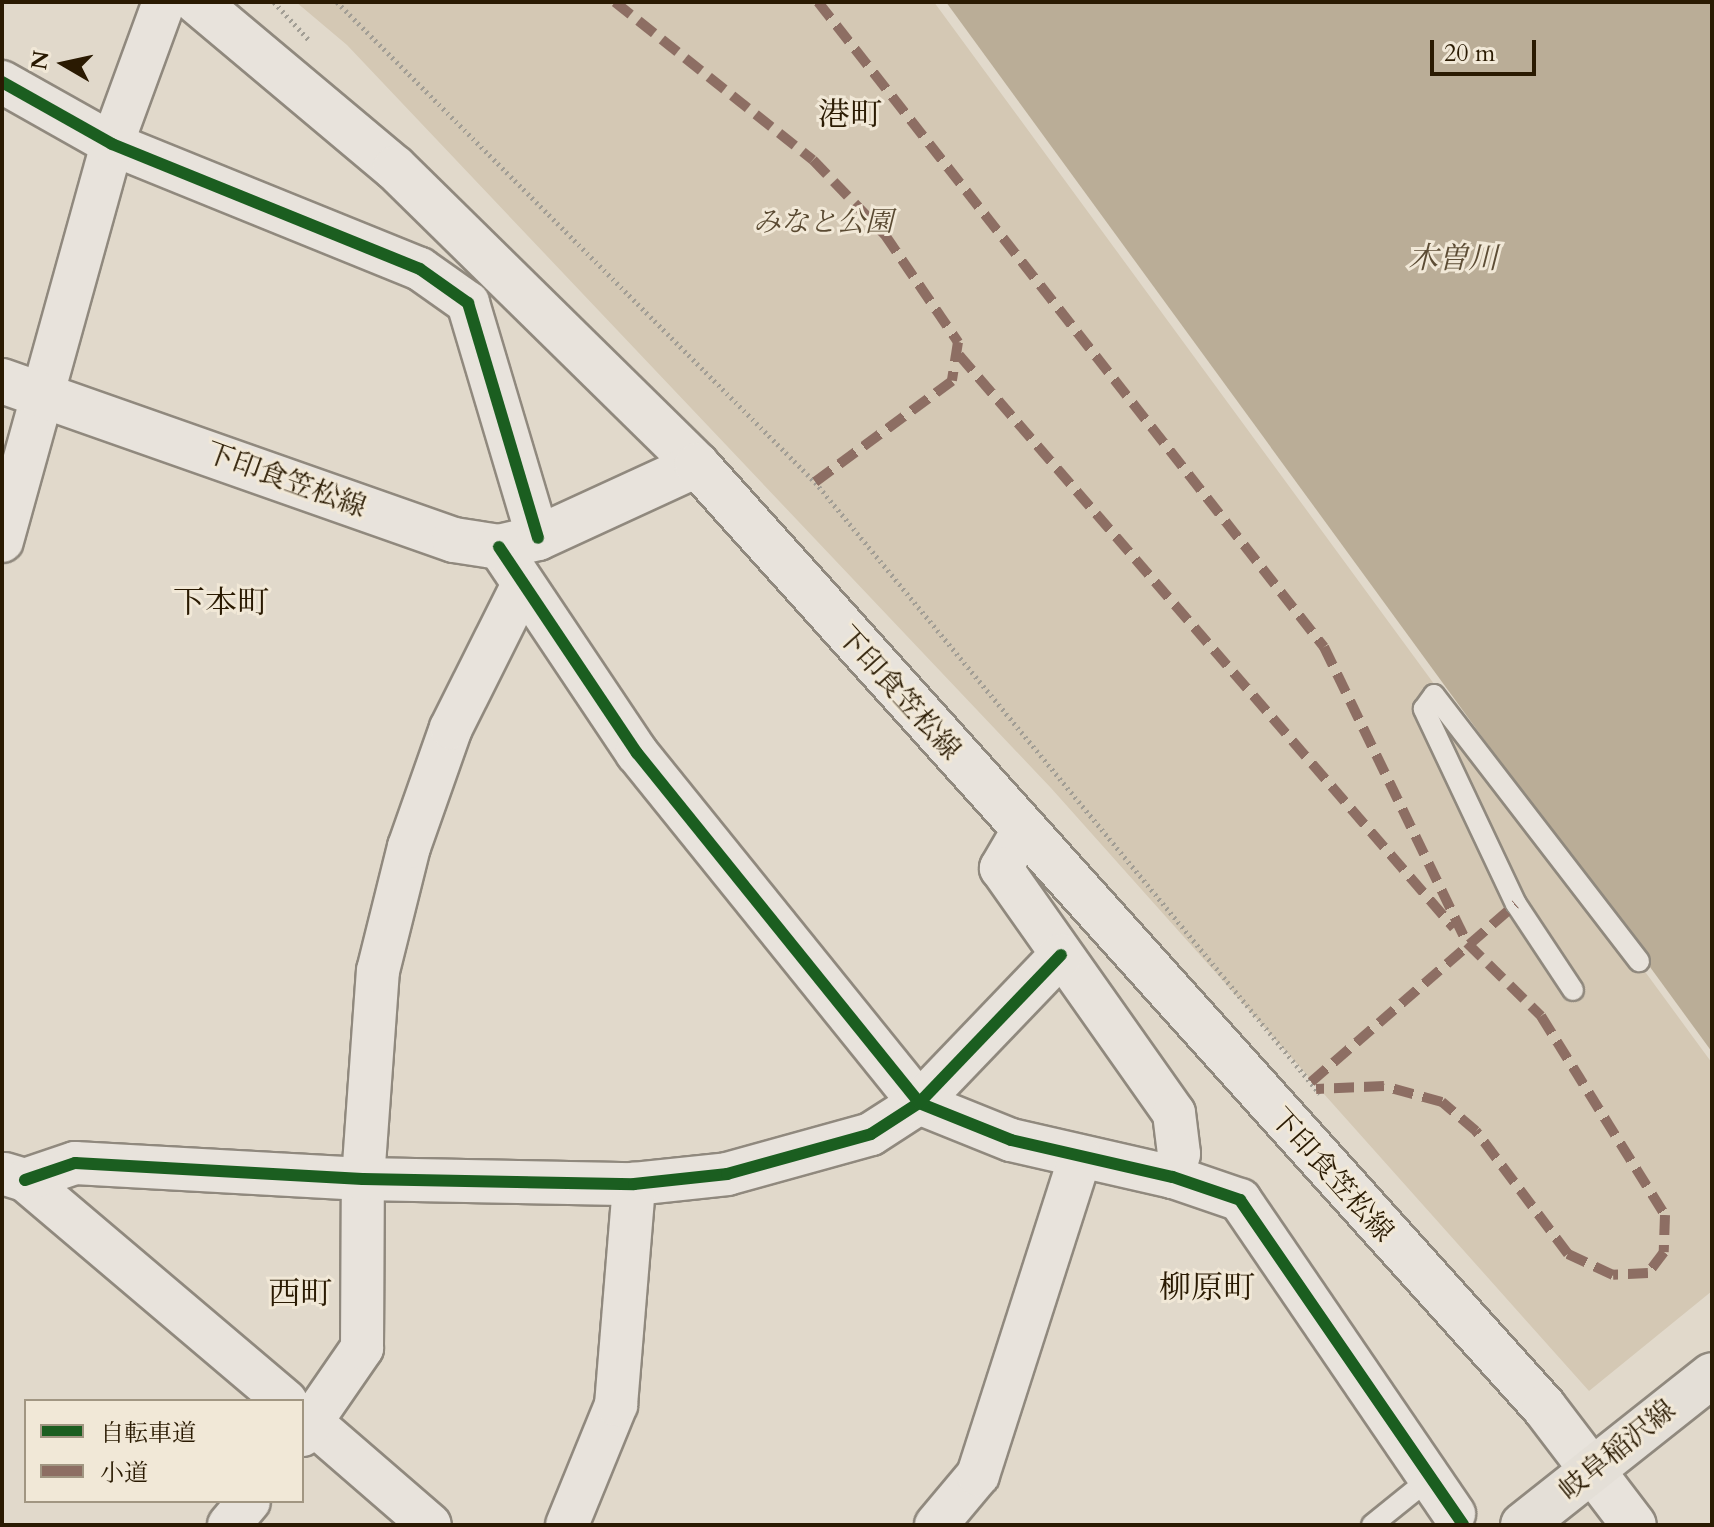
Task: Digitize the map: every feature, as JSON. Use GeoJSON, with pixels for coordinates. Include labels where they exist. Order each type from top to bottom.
{"type":"FeatureCollection","features":[{"type":"Feature","properties":{"kind":"main road","name":"下印食笠松線"},"geometry":{"type":"LineString","coordinates":[[197,2],[395,168],[697,465],[1022,832],[1544,1407],[1634,1525]]}},
{"type":"Feature","properties":{"kind":"main road","name":"下印食笠松線"},"geometry":{"type":"LineString","coordinates":[[2,381],[454,540],[518,542]]}},
{"type":"Feature","properties":{"kind":"main road"},"geometry":{"type":"LineString","coordinates":[[518,542],[697,465]]}},
{"type":"Feature","properties":{"kind":"main road","name":"岐阜稲沢線"},"geometry":{"type":"LineString","coordinates":[[1523,1525],[1595,1472],[1712,1375]]}},
{"type":"Feature","properties":{"kind":"street"},"geometry":{"type":"LineString","coordinates":[[2,541],[46,394],[112,144],[164,2]]}},
{"type":"Feature","properties":{"kind":"street"},"geometry":{"type":"LineString","coordinates":[[2,82],[112,144],[420,269],[468,303],[518,542],[522,586],[637,753],[919,1103],[1011,1140],[1173,1177],[1240,1200],[1454,1514]]}},
{"type":"Feature","properties":{"kind":"street"},"geometry":{"type":"LineString","coordinates":[[304,1413],[362,1348],[363,1179],[378,971],[409,847],[451,728],[522,586]]}},
{"type":"Feature","properties":{"kind":"street"},"geometry":{"type":"LineString","coordinates":[[1022,832],[1001,868],[1174,1113],[1179,1154],[1173,1177]]}},
{"type":"Feature","properties":{"kind":"street"},"geometry":{"type":"LineString","coordinates":[[13,1176],[75,1163],[363,1179],[634,1184],[756,1166],[871,1134],[919,1103],[1061,955]]}},
{"type":"Feature","properties":{"kind":"street"},"geometry":{"type":"LineString","coordinates":[[936,1525],[978,1475],[1080,1157]]}},
{"type":"Feature","properties":{"kind":"street"},"geometry":{"type":"LineString","coordinates":[[13,1176],[277,1399]]}},
{"type":"Feature","properties":{"kind":"street"},"geometry":{"type":"LineString","coordinates":[[567,1525],[616,1405],[634,1184]]}},
{"type":"Feature","properties":{"kind":"street"},"geometry":{"type":"LineString","coordinates":[[304,1421],[430,1525]]}},
{"type":"Feature","properties":{"kind":"street"},"geometry":{"type":"LineString","coordinates":[[229,1525],[247,1503]]}},
{"type":"Feature","properties":{"kind":"lane"},"geometry":{"type":"LineString","coordinates":[[1573,990],[1516,904],[1424,709],[1434,695],[1639,961]]}},
{"type":"Feature","properties":{"kind":"lane"},"geometry":{"type":"LineString","coordinates":[[1372,1525],[1429,1479]]}},
{"type":"Feature","properties":{"kind":"path"},"geometry":{"type":"LineString","coordinates":[[337,2],[815,482],[1326,1101]]}},
{"type":"Feature","properties":{"kind":"green space","name":"みなと公園"},"geometry":{"type":"Polygon","coordinates":[[[296,2],[934,2],[1712,1063],[1712,1291],[1589,1391],[1051,788],[347,45],[296,2]]]}},
{"type":"Feature","properties":{"kind":"water","name":"木曽川"},"geometry":{"type":"Polygon","coordinates":[[[946,2],[1712,2],[1712,1052],[946,2]]]}},
{"type":"Feature","properties":{"kind":"marked path"},"geometry":{"type":"LineString","coordinates":[[615,2],[813,160],[885,235],[958,342],[952,381],[815,482]]}},
{"type":"Feature","properties":{"kind":"marked path"},"geometry":{"type":"LineString","coordinates":[[818,2],[1324,647],[1467,943],[1541,1016],[1665,1215],[1664,1252],[1648,1273],[1613,1275],[1568,1254],[1476,1131],[1442,1102],[1384,1086],[1316,1089]]}},
{"type":"Feature","properties":{"kind":"marked path"},"geometry":{"type":"LineString","coordinates":[[959,355],[1454,928]]}},
{"type":"Feature","properties":{"kind":"marked path"},"geometry":{"type":"LineString","coordinates":[[1311,1082],[1516,904]]}},
{"type":"Feature","properties":{"kind":"cycle path"},"geometry":{"type":"LineString","coordinates":[[2,82],[112,144],[420,269],[468,303],[538,538]]}},
{"type":"Feature","properties":{"kind":"cycle path"},"geometry":{"type":"LineString","coordinates":[[499,547],[637,753],[919,1103],[1011,1140],[1173,1177],[1240,1200],[1463,1525]]}},
{"type":"Feature","properties":{"kind":"cycle path"},"geometry":{"type":"LineString","coordinates":[[25,1180],[75,1163],[363,1179],[634,1184],[727,1174],[871,1134],[919,1103],[1061,955]]}},
{"type":"Feature","properties":{"kind":"district","name":"港町"},"geometry":{"type":"Point","coordinates":[850,115]}},
{"type":"Feature","properties":{"kind":"district","name":"下本町"},"geometry":{"type":"Point","coordinates":[221,603]}},
{"type":"Feature","properties":{"kind":"district","name":"柳原町"},"geometry":{"type":"Point","coordinates":[1207,1288]}},
{"type":"Feature","properties":{"kind":"district","name":"西町"},"geometry":{"type":"Point","coordinates":[300,1294]}}]}
